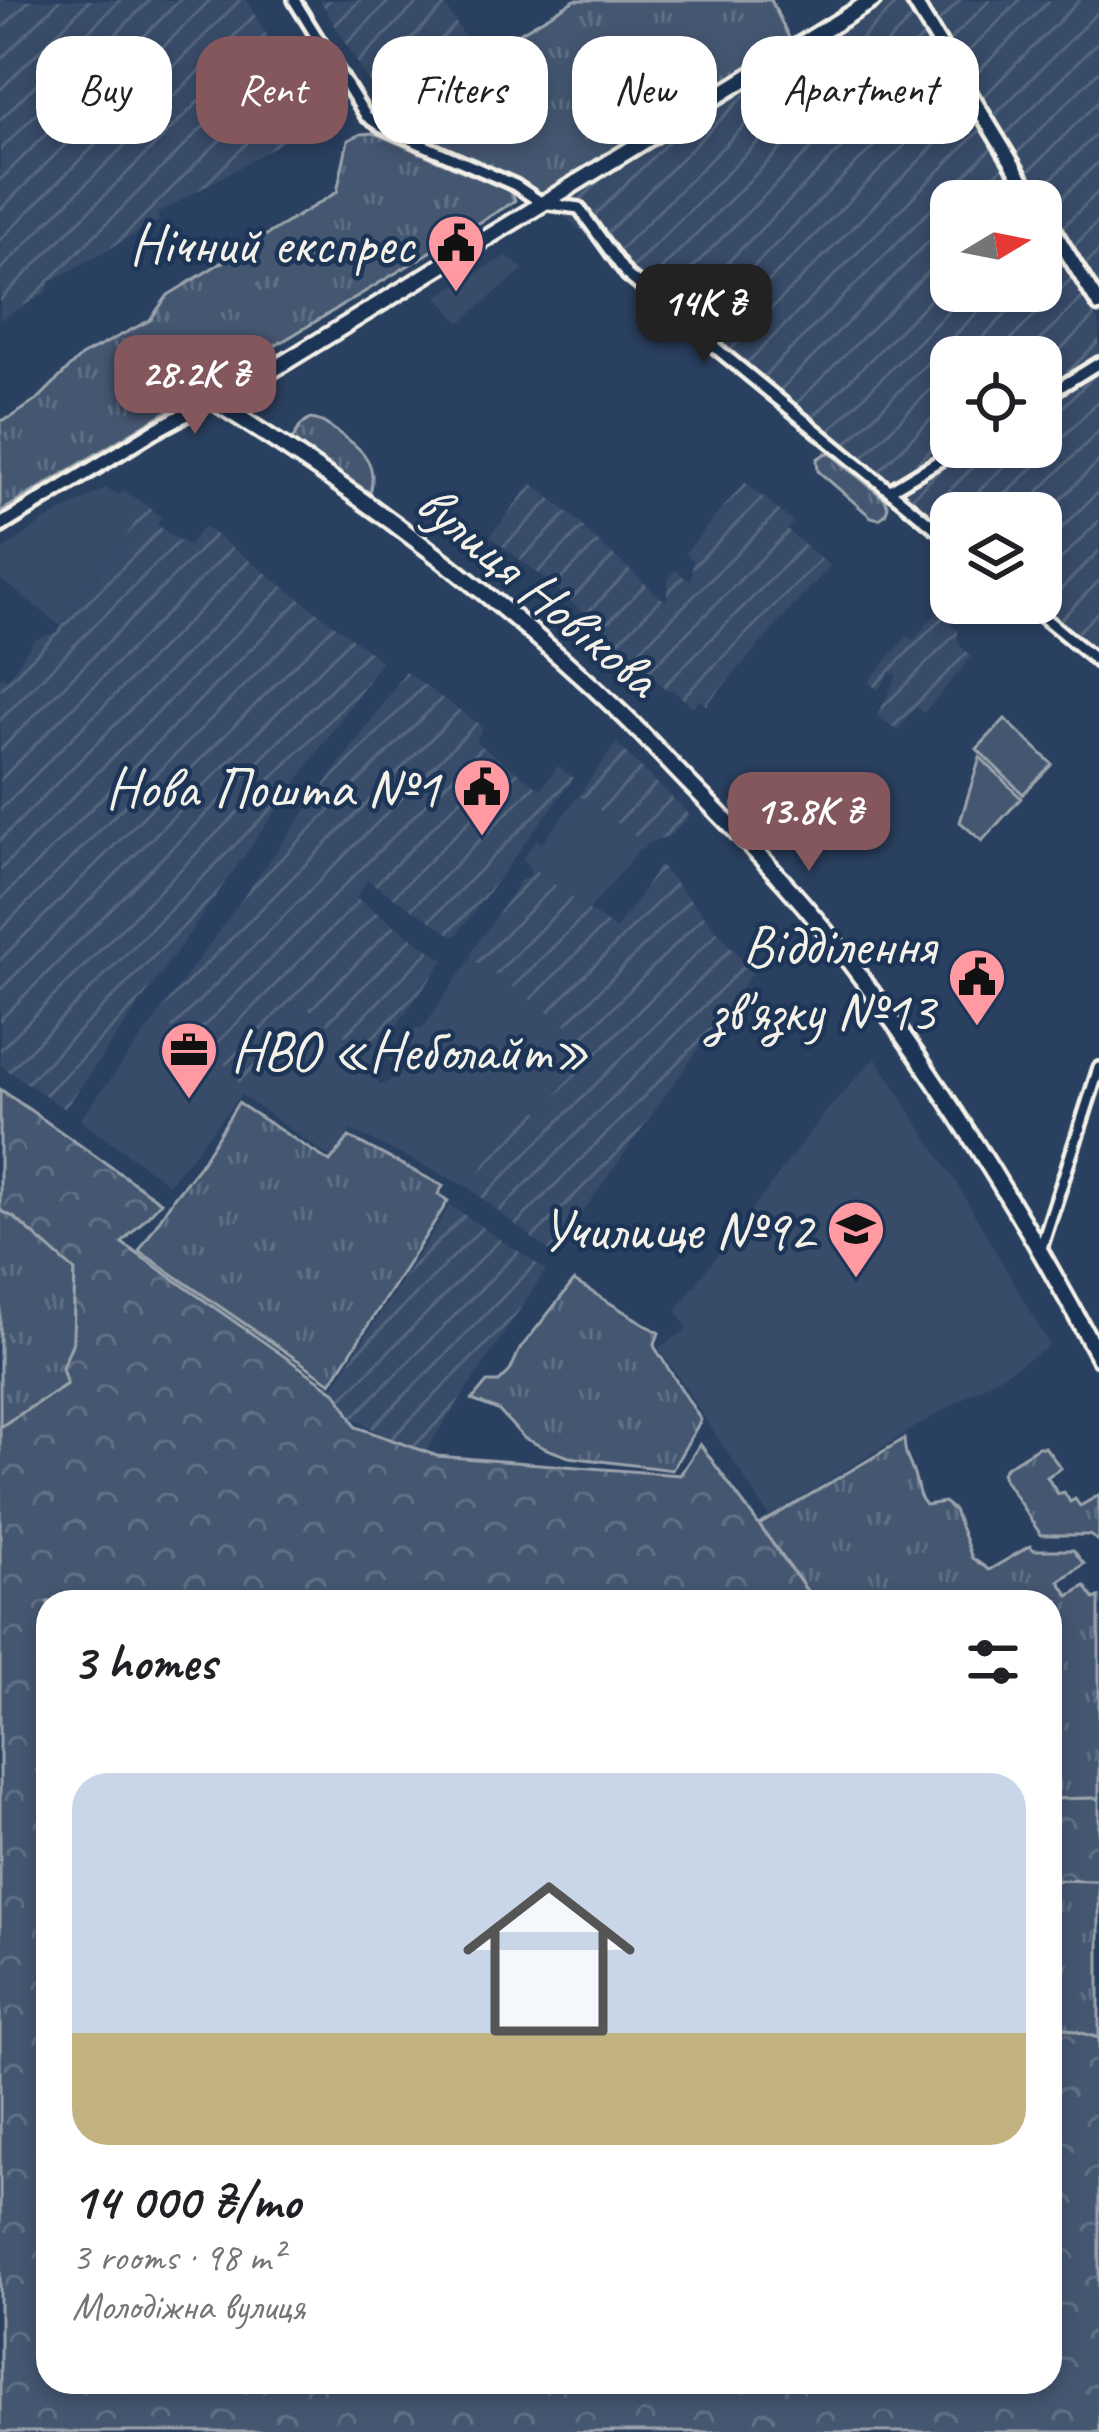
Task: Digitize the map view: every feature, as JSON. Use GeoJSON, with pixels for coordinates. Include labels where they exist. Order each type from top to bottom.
{"type":"FeatureCollection","features":[{"type":"Feature","properties":{"kind":"main road"},"geometry":{"type":"LineString","coordinates":[[212,400],[248,385],[873,0]]}},
{"type":"Feature","properties":{"kind":"main road","name":"вулиця Новікова"},"geometry":{"type":"LineString","coordinates":[[212,400],[427,547],[516,620],[626,718],[754,849],[833,941],[916,1054],[1041,1248],[1099,1358]]}},
{"type":"Feature","properties":{"kind":"street"},"geometry":{"type":"LineString","coordinates":[[294,0],[365,116],[515,185],[542,203],[579,208],[626,275],[930,523]]}},
{"type":"Feature","properties":{"kind":"street"},"geometry":{"type":"LineString","coordinates":[[913,0],[1023,180]]}},
{"type":"Feature","properties":{"kind":"street"},"geometry":{"type":"LineString","coordinates":[[1062,244],[1099,305]]}},
{"type":"Feature","properties":{"kind":"street"},"geometry":{"type":"LineString","coordinates":[[1062,386],[1099,363]]}},
{"type":"Feature","properties":{"kind":"street"},"geometry":{"type":"LineString","coordinates":[[0,526],[212,400]]}},
{"type":"Feature","properties":{"kind":"street"},"geometry":{"type":"LineString","coordinates":[[890,490],[930,466]]}},
{"type":"Feature","properties":{"kind":"street"},"geometry":{"type":"LineString","coordinates":[[1052,624],[1099,663]]}},
{"type":"Feature","properties":{"kind":"street"},"geometry":{"type":"LineString","coordinates":[[1041,1248],[1099,1068]]}},
{"type":"Feature","properties":{"kind":"shaded area"},"geometry":{"type":"Polygon","coordinates":[[[0,0],[246,0],[267,36],[196,36],[196,144],[279,144],[157,214],[159,221],[50,282],[47,292],[0,320],[0,0]]]}},
{"type":"Feature","properties":{"kind":"shaded area"},"geometry":{"type":"Polygon","coordinates":[[[320,0],[442,0],[464,36],[372,36],[372,87],[348,47],[348,36],[341,36],[320,0]]]}},
{"type":"Feature","properties":{"kind":"shaded area"},"geometry":{"type":"Polygon","coordinates":[[[884,0],[902,0],[924,36],[826,36],[884,0]]]}},
{"type":"Feature","properties":{"kind":"shaded area"},"geometry":{"type":"Polygon","coordinates":[[[917,0],[1099,0],[1099,295],[1062,235],[1062,180],[1028,180],[979,100],[979,36],[939,36],[917,0]]]}},
{"type":"Feature","properties":{"kind":"shaded area"},"geometry":{"type":"Polygon","coordinates":[[[741,89],[741,144],[979,144],[979,126],[1012,180],[930,180],[930,312],[1062,312],[1062,262],[1099,323],[1099,357],[1062,380],[1062,336],[930,336],[930,462],[893,484],[553,207],[654,144],[717,144],[717,104],[741,89]]]}},
{"type":"Feature","properties":{"kind":"shaded area"},"geometry":{"type":"Polygon","coordinates":[[[506,256],[524,269],[460,323],[437,296],[506,256]]]}},
{"type":"Feature","properties":{"kind":"shaded area"},"geometry":{"type":"Polygon","coordinates":[[[1099,370],[1099,658],[1058,624],[1062,624],[1062,492],[930,492],[930,521],[909,504],[903,491],[939,468],[1062,468],[1062,392],[1099,370]]]}},
{"type":"Feature","properties":{"kind":"shaded area"},"geometry":{"type":"Polygon","coordinates":[[[745,482],[793,522],[787,530],[830,566],[706,705],[699,700],[692,707],[672,689],[668,691],[555,587],[490,536],[532,483],[666,602],[669,577],[675,570],[691,582],[693,560],[685,553],[745,482]]]}},
{"type":"Feature","properties":{"kind":"shaded area"},"geometry":{"type":"Polygon","coordinates":[[[106,488],[117,494],[124,491],[147,506],[61,626],[0,579],[0,552],[44,521],[106,488]]]}},
{"type":"Feature","properties":{"kind":"shaded area"},"geometry":{"type":"Polygon","coordinates":[[[147,506],[161,517],[157,525],[188,546],[204,526],[382,661],[65,1109],[0,1065],[0,677],[8,679],[34,640],[58,631],[147,506]]]}},
{"type":"Feature","properties":{"kind":"shaded area"},"geometry":{"type":"Polygon","coordinates":[[[930,620],[930,624],[951,624],[958,630],[959,645],[972,656],[924,713],[916,707],[897,731],[877,716],[897,676],[890,672],[878,690],[868,682],[907,636],[913,640],[930,620]]]}},
{"type":"Feature","properties":{"kind":"shaded area"},"geometry":{"type":"Polygon","coordinates":[[[406,672],[483,727],[476,742],[541,789],[558,766],[574,778],[455,937],[367,880],[356,898],[444,960],[374,1057],[297,1001],[240,1095],[237,1073],[156,1018],[406,672]]]}},
{"type":"Feature","properties":{"kind":"shaded area"},"geometry":{"type":"Polygon","coordinates":[[[616,743],[690,815],[671,836],[647,845],[579,795],[616,743]]]}},
{"type":"Feature","properties":{"kind":"shaded area"},"geometry":{"type":"Polygon","coordinates":[[[579,795],[647,845],[589,910],[523,858],[536,840],[542,843],[579,795]]]}},
{"type":"Feature","properties":{"kind":"shaded area"},"geometry":{"type":"Polygon","coordinates":[[[527,864],[616,930],[660,865],[753,972],[553,1254],[469,1188],[525,1103],[543,1114],[593,1043],[471,958],[521,880],[531,875],[527,864]]]}},
{"type":"Feature","properties":{"kind":"shaded area"},"geometry":{"type":"Polygon","coordinates":[[[471,958],[593,1042],[543,1115],[525,1104],[469,1188],[351,1130],[331,1158],[241,1095],[169,1184],[80,1120],[156,1018],[237,1073],[241,1093],[297,1001],[374,1057],[379,1086],[399,1071],[388,1059],[409,1028],[422,1029],[471,958]]]}},
{"type":"Feature","properties":{"kind":"shaded area","name":"Училище №92"},"geometry":{"type":"Polygon","coordinates":[[[875,1057],[959,1187],[1050,1346],[769,1516],[659,1348],[687,1329],[676,1310],[827,1110],[875,1057]]]}},
{"type":"Feature","properties":{"kind":"shaded area"},"geometry":{"type":"Polygon","coordinates":[[[450,1205],[546,1270],[421,1458],[354,1418],[328,1395],[450,1205]]]}},
{"type":"Feature","properties":{"kind":"green space"},"geometry":{"type":"Polygon","coordinates":[[[575,0],[771,0],[788,36],[741,36],[741,75],[717,89],[717,36],[572,36],[572,144],[626,144],[547,192],[537,193],[428,144],[548,144],[548,36],[515,36],[575,0]]]}},
{"type":"Feature","properties":{"kind":"green space"},"geometry":{"type":"Polygon","coordinates":[[[372,133],[372,144],[400,144],[512,192],[515,201],[0,512],[0,421],[39,398],[81,356],[150,320],[168,295],[337,192],[348,140],[372,133]]]}},
{"type":"Feature","properties":{"kind":"green space"},"geometry":{"type":"Polygon","coordinates":[[[310,419],[329,426],[365,456],[372,472],[370,493],[292,440],[310,419]]]}},
{"type":"Feature","properties":{"kind":"green space"},"geometry":{"type":"Polygon","coordinates":[[[826,453],[885,499],[885,515],[871,517],[818,471],[817,459],[826,453]]]}},
{"type":"Feature","properties":{"kind":"green space"},"geometry":{"type":"Polygon","coordinates":[[[1005,719],[1052,764],[1023,794],[977,749],[1005,719]]]}},
{"type":"Feature","properties":{"kind":"green space"},"geometry":{"type":"Polygon","coordinates":[[[980,757],[1021,798],[982,841],[960,822],[980,757]]]}},
{"type":"Feature","properties":{"kind":"green space"},"geometry":{"type":"Polygon","coordinates":[[[758,780],[788,813],[768,832],[756,836],[737,817],[734,803],[758,780]]]}},
{"type":"Feature","properties":{"kind":"green space"},"geometry":{"type":"Polygon","coordinates":[[[0,1089],[161,1202],[122,1243],[337,1393],[356,1427],[437,1456],[680,1475],[700,1444],[806,1590],[36,1590],[36,2394],[1062,2394],[1062,2027],[1099,2038],[1099,2432],[0,2432],[0,1427],[67,1384],[62,1368],[73,1342],[75,1271],[0,1210],[0,1089]]]}},
{"type":"Feature","properties":{"kind":"green space"},"geometry":{"type":"Polygon","coordinates":[[[238,1103],[330,1162],[349,1137],[443,1186],[438,1194],[448,1201],[331,1383],[139,1251],[238,1103]]]}},
{"type":"Feature","properties":{"kind":"green space"},"geometry":{"type":"Polygon","coordinates":[[[0,1210],[75,1270],[73,1342],[62,1367],[67,1384],[0,1427],[0,1210]]]}},
{"type":"Feature","properties":{"kind":"green space"},"geometry":{"type":"Polygon","coordinates":[[[574,1281],[659,1333],[654,1346],[701,1420],[672,1470],[569,1457],[524,1438],[498,1410],[472,1400],[487,1382],[499,1382],[510,1371],[520,1349],[574,1281]]]}},
{"type":"Feature","properties":{"kind":"green space"},"geometry":{"type":"Polygon","coordinates":[[[904,1439],[923,1501],[926,1505],[944,1502],[954,1510],[972,1558],[989,1570],[1030,1546],[1034,1550],[1073,1550],[1084,1564],[1059,1581],[1069,1596],[1085,1586],[1094,1599],[1099,1597],[1099,1798],[1062,1799],[1062,1590],[806,1590],[759,1525],[904,1439]]]}},
{"type":"Feature","properties":{"kind":"green space"},"geometry":{"type":"Polygon","coordinates":[[[1045,1447],[1061,1468],[1047,1477],[1058,1494],[1064,1492],[1080,1506],[1099,1495],[1099,1541],[1089,1535],[1041,1535],[1004,1479],[1006,1467],[1045,1447]]]}},
{"type":"Feature","properties":{"kind":"green space"},"geometry":{"type":"Polygon","coordinates":[[[1099,1798],[1099,1881],[1062,1880],[1062,1799],[1099,1798]]]}},
{"type":"Feature","properties":{"kind":"green space"},"geometry":{"type":"Polygon","coordinates":[[[1062,1880],[1099,1881],[1099,2038],[1062,2027],[1062,1880]]]}},
{"type":"Feature","properties":{"kind":"place","name":"Нічний експрес"},"geometry":{"type":"Point","coordinates":[456,294]}},
{"type":"Feature","properties":{"kind":"place","name":"Нова Пошта №1"},"geometry":{"type":"Point","coordinates":[482,838]}},
{"type":"Feature","properties":{"kind":"place","name":"Відділення зв'язку №13"},"geometry":{"type":"Point","coordinates":[977,1028]}},
{"type":"Feature","properties":{"kind":"place","name":"НВО «Неболайт»"},"geometry":{"type":"Point","coordinates":[189,1101]}},
{"type":"Feature","properties":{"kind":"place","name":"Училище №92"},"geometry":{"type":"Point","coordinates":[856,1280]}}]}
